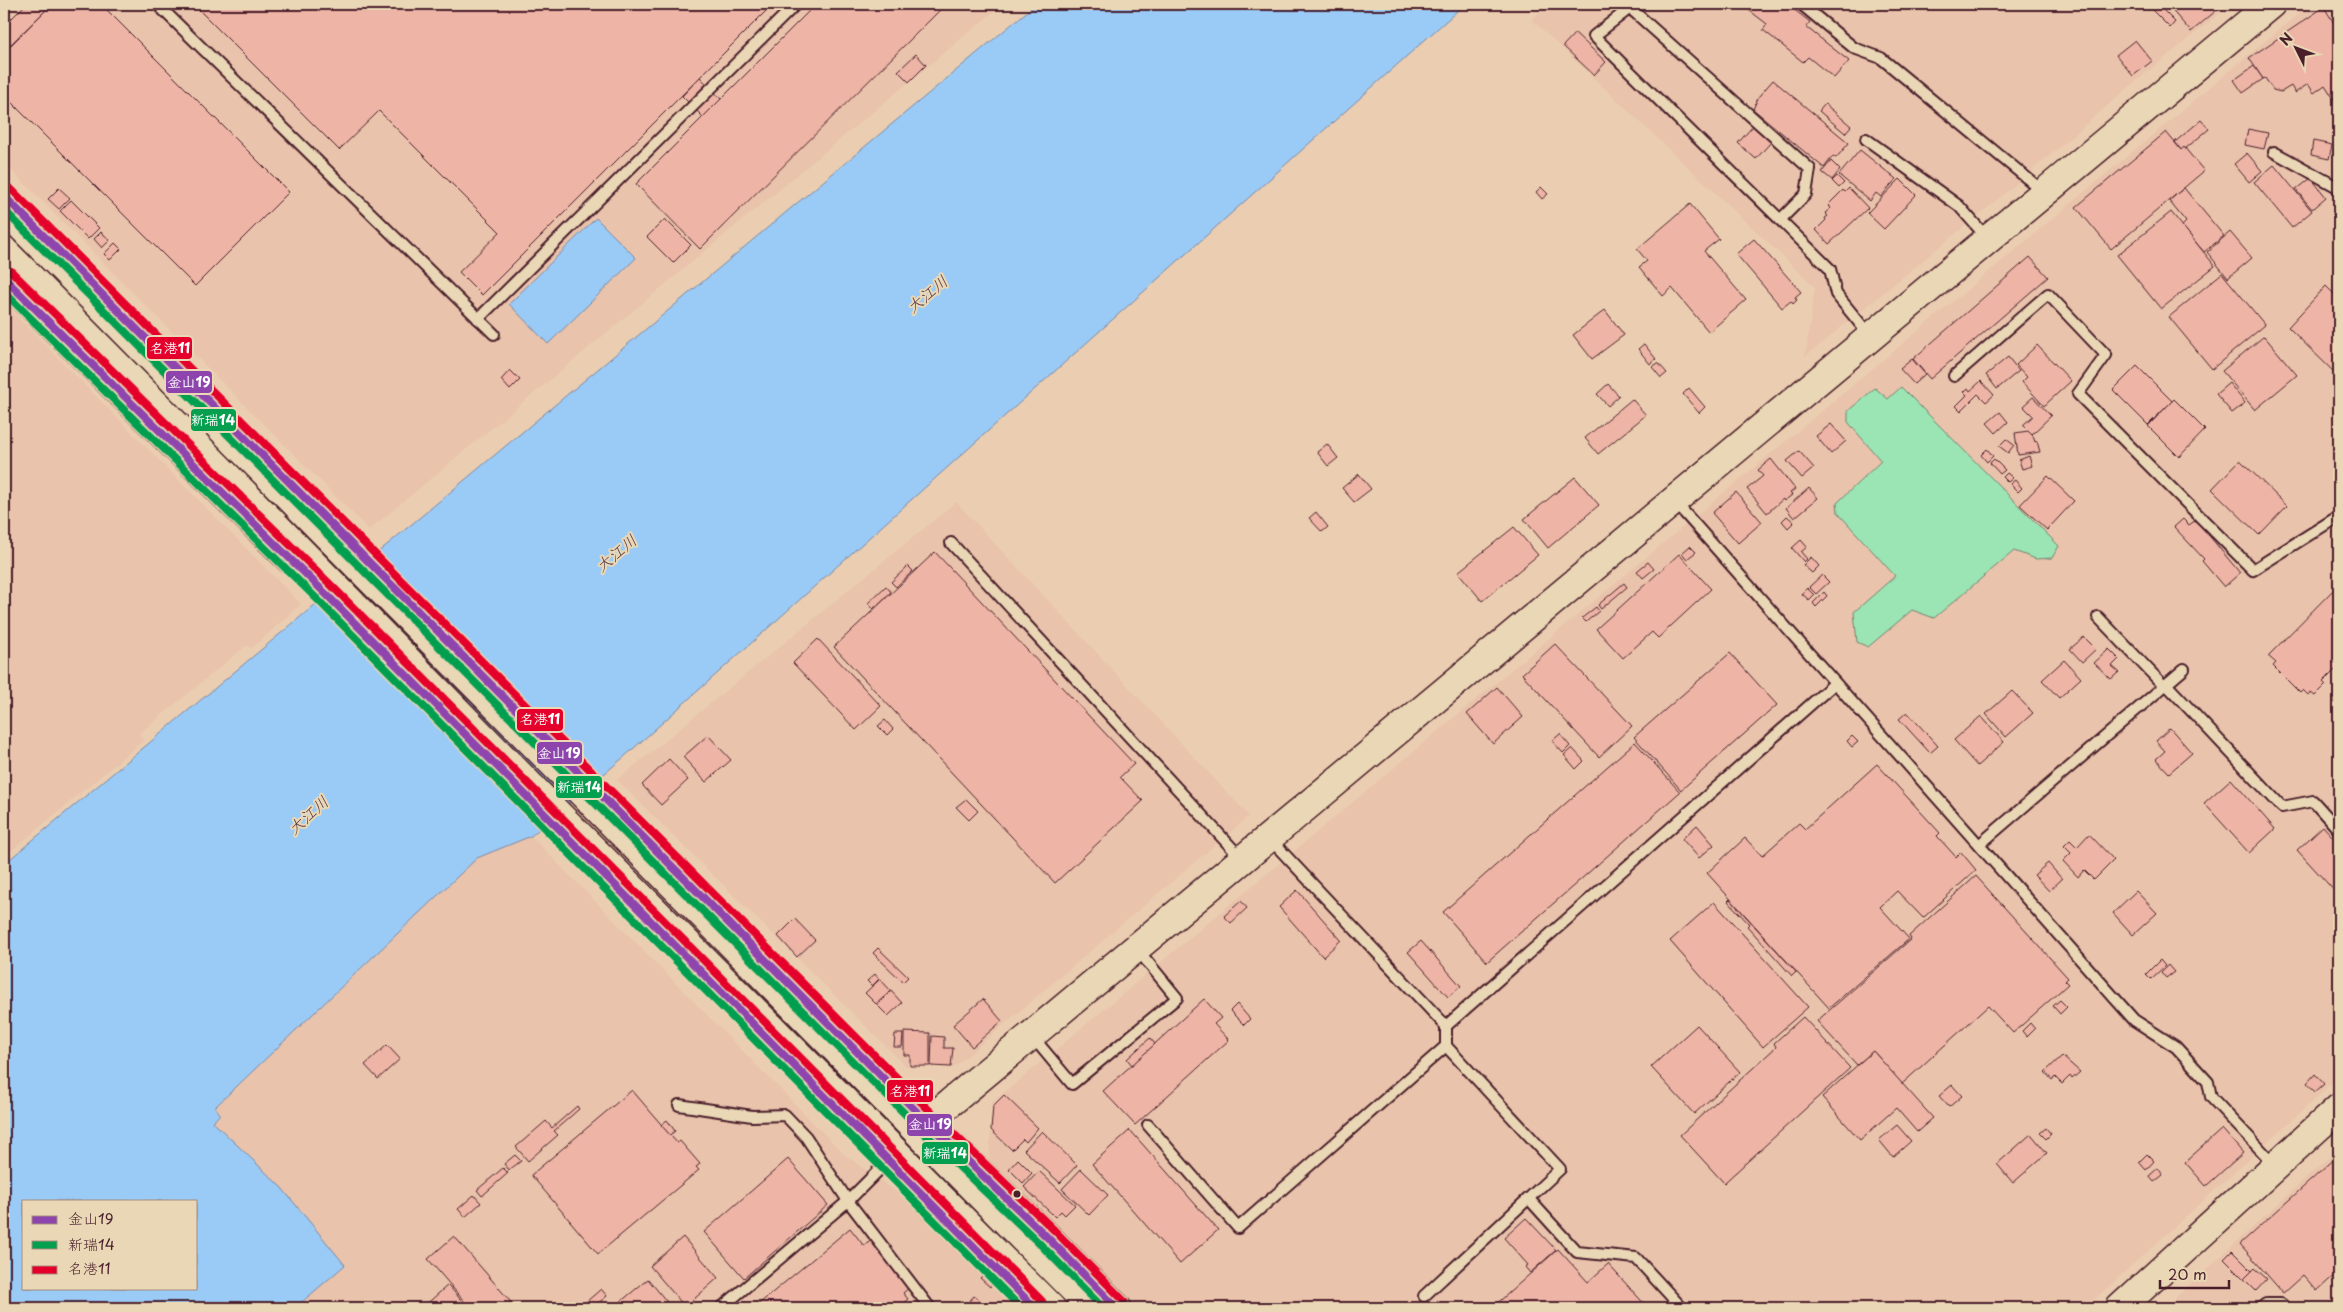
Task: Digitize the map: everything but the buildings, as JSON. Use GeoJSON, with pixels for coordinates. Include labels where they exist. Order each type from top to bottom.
{"type":"FeatureCollection","features":[{"type":"Feature","properties":{"kind":"main road"},"geometry":{"type":"LineString","coordinates":[[926,1122],[2046,193],[2271,4]]}},
{"type":"Feature","properties":{"kind":"main road"},"geometry":{"type":"LineString","coordinates":[[4,196],[926,1122],[1047,1237],[1117,1308]]}},
{"type":"Feature","properties":{"kind":"main road"},"geometry":{"type":"LineString","coordinates":[[4,209],[1092,1308]]}},
{"type":"Feature","properties":{"kind":"main road"},"geometry":{"type":"LineString","coordinates":[[4,251],[561,818],[1051,1308]]}},
{"type":"Feature","properties":{"kind":"main road"},"geometry":{"type":"LineString","coordinates":[[4,278],[325,593],[1035,1308]]}},
{"type":"Feature","properties":{"kind":"main road"},"geometry":{"type":"LineString","coordinates":[[2120,1308],[2339,1108]]}},
{"type":"Feature","properties":{"kind":"lane"},"geometry":{"type":"LineString","coordinates":[[157,4],[494,334]]}},
{"type":"Feature","properties":{"kind":"lane"},"geometry":{"type":"LineString","coordinates":[[478,318],[796,4]]}},
{"type":"Feature","properties":{"kind":"lane"},"geometry":{"type":"LineString","coordinates":[[1801,4],[1854,48],[1881,58],[2046,193]]}},
{"type":"Feature","properties":{"kind":"lane"},"geometry":{"type":"LineString","coordinates":[[1780,220],[1806,194],[1810,169],[1630,8],[1594,36],[1830,270],[1836,294],[1872,337]]}},
{"type":"Feature","properties":{"kind":"lane"},"geometry":{"type":"LineString","coordinates":[[1866,139],[1959,206],[1989,240]]}},
{"type":"Feature","properties":{"kind":"lane"},"geometry":{"type":"LineString","coordinates":[[2274,152],[2339,188]]}},
{"type":"Feature","properties":{"kind":"lane"},"geometry":{"type":"LineString","coordinates":[[1954,376],[2048,294],[2106,354],[2078,394],[2253,570],[2339,516]]}},
{"type":"Feature","properties":{"kind":"lane"},"geometry":{"type":"LineString","coordinates":[[1674,502],[2134,1020],[2176,1047],[2208,1082],[2210,1098],[2276,1166]]}},
{"type":"Feature","properties":{"kind":"lane"},"geometry":{"type":"LineString","coordinates":[[951,543],[1243,860]]}},
{"type":"Feature","properties":{"kind":"lane"},"geometry":{"type":"LineString","coordinates":[[2098,617],[2282,806],[2313,801],[2339,830]]}},
{"type":"Feature","properties":{"kind":"lane"},"geometry":{"type":"LineString","coordinates":[[1979,845],[2184,668]]}},
{"type":"Feature","properties":{"kind":"lane"},"geometry":{"type":"LineString","coordinates":[[1446,1026],[1835,683]]}},
{"type":"Feature","properties":{"kind":"lane"},"geometry":{"type":"LineString","coordinates":[[1269,838],[1446,1026],[1446,1046],[1560,1169],[1424,1296]]}},
{"type":"Feature","properties":{"kind":"lane"},"geometry":{"type":"LineString","coordinates":[[1032,1035],[1072,1084],[1177,998],[1136,948]]}},
{"type":"Feature","properties":{"kind":"lane"},"geometry":{"type":"LineString","coordinates":[[1148,1125],[1238,1228],[1446,1046]]}},
{"type":"Feature","properties":{"kind":"lane"},"geometry":{"type":"LineString","coordinates":[[679,1105],[752,1116],[785,1115],[806,1137],[848,1201],[930,1308]]}},
{"type":"Feature","properties":{"kind":"lane"},"geometry":{"type":"LineString","coordinates":[[721,1308],[848,1201],[926,1122]]}},
{"type":"Feature","properties":{"kind":"lane"},"geometry":{"type":"LineString","coordinates":[[1529,1199],[1577,1252],[1636,1258],[1682,1308]]}},
{"type":"Feature","properties":{"kind":"lane"},"geometry":{"type":"LineString","coordinates":[[2261,1308],[2266,1304],[2281,1304],[2286,1308]]}},
{"type":"Feature","properties":{"kind":"shaded area"},"geometry":{"type":"Polygon","coordinates":[[[4,4],[1003,4],[369,530],[4,163],[4,4]]]}},
{"type":"Feature","properties":{"kind":"shaded area"},"geometry":{"type":"Polygon","coordinates":[[[1552,4],[2231,4],[2122,93],[2020,181],[1805,357],[1815,287],[1531,19],[1552,4]]]}},
{"type":"Feature","properties":{"kind":"shaded area"},"geometry":{"type":"Polygon","coordinates":[[[2310,4],[2329,4],[2339,20],[2339,1077],[2085,1308],[1133,1308],[989,1166],[992,1103],[2310,4]]]}},
{"type":"Feature","properties":{"kind":"shaded area"},"geometry":{"type":"Polygon","coordinates":[[[4,303],[301,604],[251,649],[247,645],[139,734],[144,740],[4,857],[4,303]]]}},
{"type":"Feature","properties":{"kind":"shaded area"},"geometry":{"type":"Polygon","coordinates":[[[956,502],[1249,816],[953,1068],[906,1066],[617,780],[956,502]]]}},
{"type":"Feature","properties":{"kind":"shaded area"},"geometry":{"type":"Polygon","coordinates":[[[531,836],[845,1155],[912,1203],[1017,1308],[295,1308],[344,1265],[213,1122],[220,1114],[215,1107],[477,858],[531,836]]]}},
{"type":"Feature","properties":{"kind":"shaded area"},"geometry":{"type":"Polygon","coordinates":[[[2339,1148],[2339,1308],[2164,1308],[2229,1249],[2339,1148]]]}},
{"type":"Feature","properties":{"kind":"green space"},"geometry":{"type":"Polygon","coordinates":[[[1901,387],[2059,546],[2052,558],[2036,559],[2014,551],[1934,618],[1912,610],[1868,647],[1857,642],[1854,612],[1895,576],[1838,513],[1837,503],[1881,461],[1848,422],[1848,411],[1875,388],[1888,399],[1901,387]]]}},
{"type":"Feature","properties":{"kind":"water","name":"大江川"},"geometry":{"type":"Polygon","coordinates":[[[1036,4],[1465,4],[624,757],[531,836],[477,858],[215,1107],[220,1114],[213,1122],[281,1187],[345,1265],[295,1308],[4,1308],[4,864],[1036,4]]]}},
{"type":"Feature","properties":{"kind":"water"},"geometry":{"type":"Polygon","coordinates":[[[596,218],[636,258],[548,344],[509,304],[596,218]]]}},
{"type":"Feature","properties":{"kind":"transit line","name":"名港11"},"geometry":{"type":"LineString","coordinates":[[11,189],[934,1115],[1054,1230],[1124,1301]]}},
{"type":"Feature","properties":{"kind":"transit line","name":"金山19"},"geometry":{"type":"LineString","coordinates":[[4,196],[927,1122],[1047,1237],[1117,1308]]}},
{"type":"Feature","properties":{"kind":"transit line","name":"新瑞14"},"geometry":{"type":"LineString","coordinates":[[4,210],[920,1129],[1040,1244],[1103,1308]]}},
{"type":"Feature","properties":{"kind":"transit line","name":"名港11"},"geometry":{"type":"LineString","coordinates":[[11,271],[332,586],[1042,1301]]}},
{"type":"Feature","properties":{"kind":"transit line","name":"金山19"},"geometry":{"type":"LineString","coordinates":[[4,278],[325,593],[1035,1308]]}},
{"type":"Feature","properties":{"kind":"transit line","name":"新瑞14"},"geometry":{"type":"LineString","coordinates":[[4,292],[318,600],[1021,1308]]}}]}
